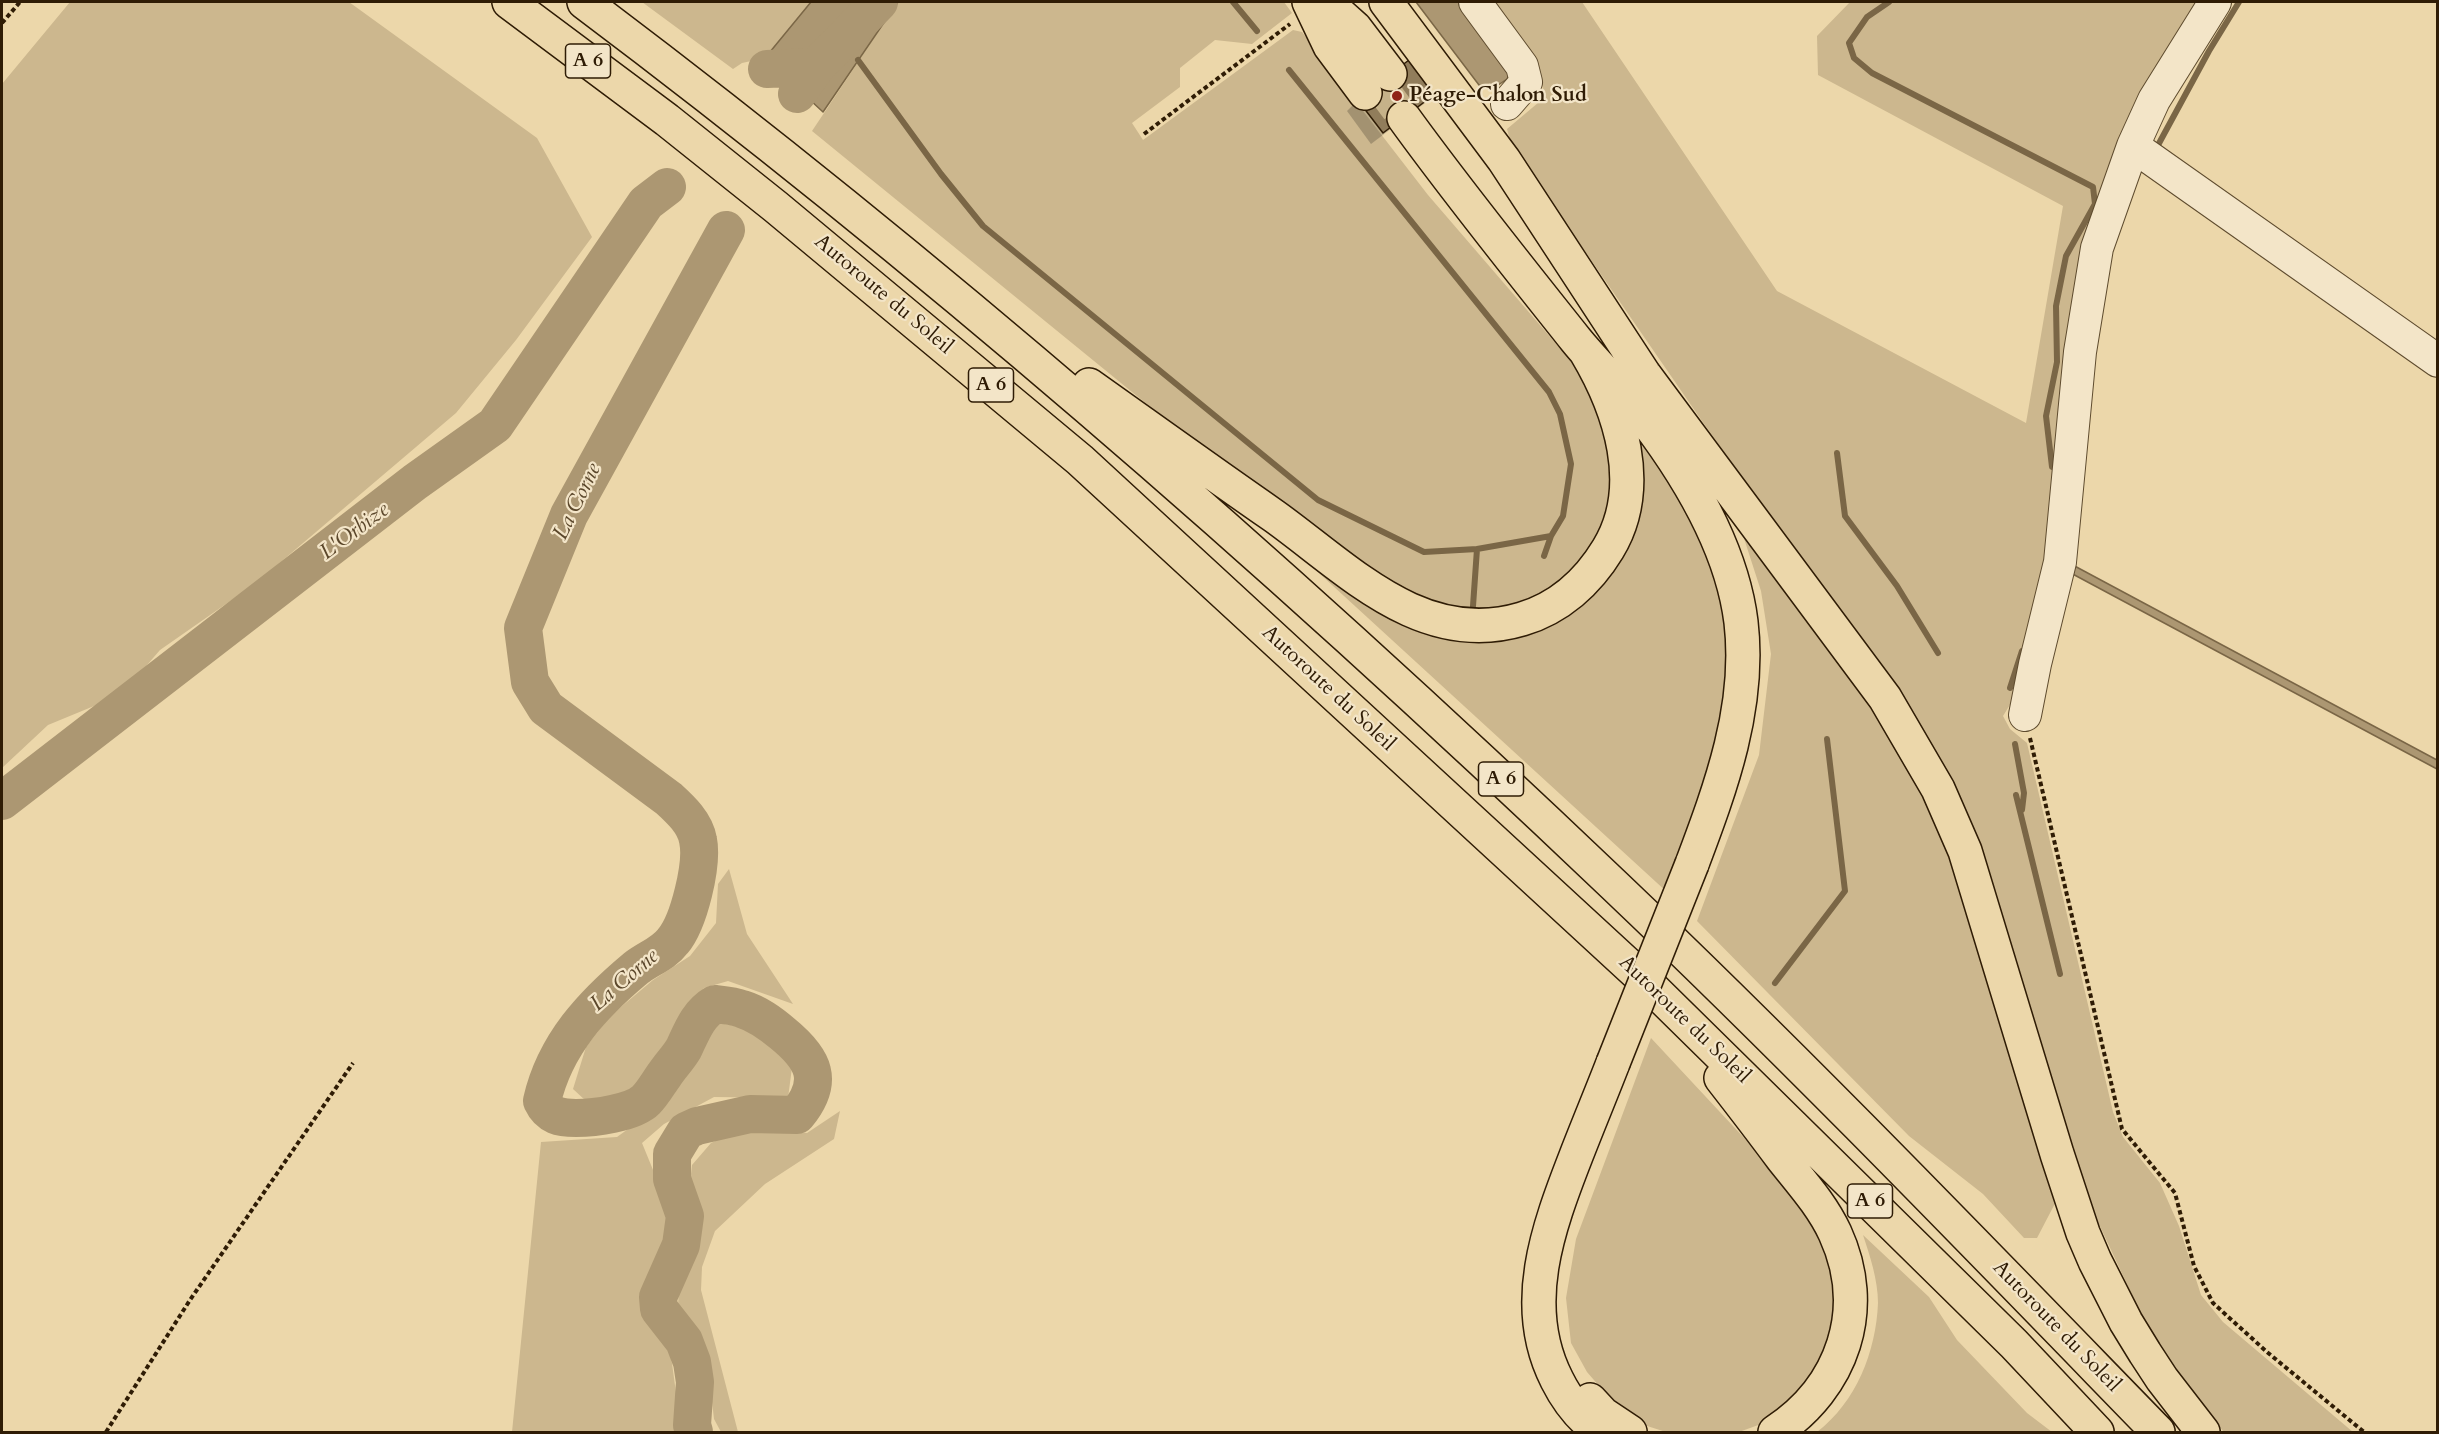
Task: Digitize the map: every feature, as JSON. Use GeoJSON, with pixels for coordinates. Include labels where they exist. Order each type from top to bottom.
{"type":"FeatureCollection","features":[{"type":"Feature","properties":{"kind":"highway","name":"Autoroute du Soleil"},"geometry":{"type":"LineString","coordinates":[[509,2],[667,120],[776,207],[1080,460],[1639,975],[2014,1344],[2097,1432]]}},
{"type":"Feature","properties":{"kind":"highway","name":"Autoroute du Soleil"},"geometry":{"type":"LineString","coordinates":[[584,2],[697,86],[914,262],[1164,475],[1387,672],[1618,888],[1880,1146],[2158,1432]]}},
{"type":"Feature","properties":{"kind":"highway"},"geometry":{"type":"LineString","coordinates":[[1386,2],[1504,160],[1644,374],[1885,698],[1938,789],[1965,851],[1980,894],[2057,1154],[2083,1233],[2126,1322],[2162,1379],[2203,1432]]}},
{"type":"Feature","properties":{"kind":"highway"},"geometry":{"type":"LineString","coordinates":[[1316,3],[1377,83]]}},
{"type":"Feature","properties":{"kind":"highway"},"geometry":{"type":"LineString","coordinates":[[1403,118],[1466,203],[1586,352],[1646,420],[1679,470],[1716,538],[1735,594],[1742,643],[1738,714],[1697,870],[1618,1067],[1550,1226],[1541,1266],[1538,1292],[1541,1332],[1552,1371],[1572,1404],[1600,1432]]}},
{"type":"Feature","properties":{"kind":"highway"},"geometry":{"type":"LineString","coordinates":[[914,262],[1293,530],[1380,595],[1419,614],[1452,623],[1484,626],[1503,623],[1536,614],[1551,607],[1587,578],[1614,538],[1624,506],[1625,452],[1608,393],[1586,352]]}},
{"type":"Feature","properties":{"kind":"highway"},"geometry":{"type":"LineString","coordinates":[[1644,374],[1730,537],[1748,588],[1755,627],[1754,695],[1749,731],[1719,832],[1697,870]]}},
{"type":"Feature","properties":{"kind":"highway"},"geometry":{"type":"LineString","coordinates":[[1639,975],[1809,1192],[1834,1232],[1842,1252],[1850,1287],[1845,1341],[1822,1391],[1807,1408],[1775,1432]]}},
{"type":"Feature","properties":{"kind":"highway"},"geometry":{"type":"LineString","coordinates":[[1618,1067],[1564,1229],[1554,1279],[1553,1301],[1556,1337],[1561,1353],[1576,1382],[1603,1414],[1630,1432]]}},
{"type":"Feature","properties":{"kind":"street"},"geometry":{"type":"LineString","coordinates":[[1475,2],[1522,66],[1526,82],[1507,104]]}},
{"type":"Feature","properties":{"kind":"street"},"geometry":{"type":"LineString","coordinates":[[2025,716],[2035,663],[2061,562],[2080,352],[2097,248],[2133,146],[2154,100],[2214,2]]}},
{"type":"Feature","properties":{"kind":"street"},"geometry":{"type":"LineString","coordinates":[[2133,146],[2438,361]]}},
{"type":"Feature","properties":{"kind":"path"},"geometry":{"type":"LineString","coordinates":[[2,23],[20,2]]}},
{"type":"Feature","properties":{"kind":"path"},"geometry":{"type":"LineString","coordinates":[[1144,134],[1316,3]]}},
{"type":"Feature","properties":{"kind":"path"},"geometry":{"type":"LineString","coordinates":[[2025,716],[2122,1129],[2175,1193],[2194,1266],[2212,1303],[2364,1432]]}},
{"type":"Feature","properties":{"kind":"path"},"geometry":{"type":"LineString","coordinates":[[106,1432],[190,1300],[353,1063]]}},
{"type":"Feature","properties":{"kind":"shaded area"},"geometry":{"type":"Polygon","coordinates":[[[70,2],[349,2],[537,138],[592,237],[516,340],[456,413],[256,583],[160,650],[128,687],[111,699],[48,725],[2,768],[2,84],[70,2]]]}},
{"type":"Feature","properties":{"kind":"shaded area"},"geometry":{"type":"Polygon","coordinates":[[[642,2],[811,2],[765,58],[742,63],[733,69],[642,2]]]}},
{"type":"Feature","properties":{"kind":"shaded area"},"geometry":{"type":"Polygon","coordinates":[[[811,2],[898,2],[823,112],[765,58],[811,2]]]}},
{"type":"Feature","properties":{"kind":"shaded area"},"geometry":{"type":"Polygon","coordinates":[[[898,2],[1284,2],[1292,13],[1252,44],[1215,40],[1180,68],[1180,87],[1132,123],[1143,140],[1293,30],[1302,32],[1428,195],[1589,382],[1617,471],[1611,521],[1587,558],[1559,585],[1507,609],[1466,613],[1417,601],[1197,445],[812,131],[898,2]]]}},
{"type":"Feature","properties":{"kind":"shaded area"},"geometry":{"type":"Polygon","coordinates":[[[1416,2],[1462,2],[1513,69],[1507,79],[1491,90],[1479,85],[1416,2]]]}},
{"type":"Feature","properties":{"kind":"shaded area"},"geometry":{"type":"Polygon","coordinates":[[[1489,2],[1582,2],[1777,291],[2026,423],[2063,206],[1818,75],[1817,36],[1850,2],[2212,2],[2123,156],[2051,584],[2016,695],[2003,716],[2010,729],[2027,743],[2113,1112],[2123,1137],[2160,1183],[2179,1226],[2201,1295],[2223,1322],[2353,1432],[2224,1432],[2167,1370],[2091,1207],[1905,706],[1702,421],[1511,144],[1507,129],[1545,97],[1541,78],[1489,2]]]}},
{"type":"Feature","properties":{"kind":"shaded area"},"geometry":{"type":"Polygon","coordinates":[[[1632,428],[1691,511],[1735,632],[1723,737],[1668,893],[1284,541],[1427,629],[1477,643],[1536,628],[1603,579],[1632,428]]]}},
{"type":"Feature","properties":{"kind":"shaded area"},"geometry":{"type":"Polygon","coordinates":[[[1748,524],[1926,785],[2061,1192],[2037,1238],[2024,1238],[1983,1194],[1909,1136],[1697,921],[1759,755],[1771,654],[1761,591],[1741,529],[1748,524]]]}},
{"type":"Feature","properties":{"kind":"shaded area"},"geometry":{"type":"Polygon","coordinates":[[[2069,563],[2437,760],[2437,769],[2067,571],[2069,563]]]}},
{"type":"Feature","properties":{"kind":"shaded area"},"geometry":{"type":"Polygon","coordinates":[[[729,869],[747,934],[793,1004],[728,981],[704,988],[634,1087],[613,1099],[586,1101],[573,1089],[586,1047],[609,1017],[653,980],[690,956],[716,923],[718,884],[729,869]]]}},
{"type":"Feature","properties":{"kind":"shaded area"},"geometry":{"type":"Polygon","coordinates":[[[718,1023],[756,1029],[793,1060],[788,1098],[714,1097],[664,1124],[642,1143],[660,1187],[671,1238],[648,1281],[644,1306],[670,1349],[677,1400],[675,1424],[679,1432],[512,1432],[541,1142],[617,1137],[660,1106],[718,1023]]]}},
{"type":"Feature","properties":{"kind":"shaded area"},"geometry":{"type":"Polygon","coordinates":[[[1651,1038],[1787,1184],[1810,1213],[1838,1286],[1829,1355],[1775,1419],[1739,1432],[1666,1432],[1644,1425],[1619,1409],[1587,1372],[1571,1343],[1566,1298],[1576,1239],[1651,1038]]]}},
{"type":"Feature","properties":{"kind":"shaded area"},"geometry":{"type":"Polygon","coordinates":[[[840,1111],[834,1139],[765,1184],[715,1231],[702,1267],[701,1290],[738,1432],[721,1432],[714,1419],[709,1376],[698,1343],[678,1306],[679,1285],[697,1234],[696,1202],[690,1183],[692,1165],[711,1143],[738,1130],[776,1129],[807,1133],[840,1111]]]}},
{"type":"Feature","properties":{"kind":"shaded area"},"geometry":{"type":"Polygon","coordinates":[[[1863,1235],[1929,1297],[1957,1340],[2027,1413],[2052,1432],[1817,1432],[1831,1420],[1853,1391],[1873,1340],[1878,1294],[1863,1235]]]}},
{"type":"Feature","properties":{"kind":"building","name":"Péage-Chalon Sud"},"geometry":{"type":"Polygon","coordinates":[[[1417,54],[1443,88],[1383,133],[1357,99],[1417,54]]]}},
{"type":"Feature","properties":{"kind":"waterway","name":"La Corne"},"geometry":{"type":"LineString","coordinates":[[797,94],[816,67],[879,2]]}},
{"type":"Feature","properties":{"kind":"waterway"},"geometry":{"type":"LineString","coordinates":[[1233,2],[1257,31]]}},
{"type":"Feature","properties":{"kind":"waterway"},"geometry":{"type":"LineString","coordinates":[[1889,2],[1867,17],[1849,43],[1854,58],[1872,73],[2093,187],[2095,204],[2066,256],[2056,306],[2057,362],[2046,416],[2052,467]]}},
{"type":"Feature","properties":{"kind":"waterway"},"geometry":{"type":"LineString","coordinates":[[2157,147],[2209,51],[2239,2]]}},
{"type":"Feature","properties":{"kind":"waterway"},"geometry":{"type":"LineString","coordinates":[[858,60],[941,174],[983,226],[1318,500],[1424,552],[1477,549]]}},
{"type":"Feature","properties":{"kind":"waterway","name":"L'Orbize"},"geometry":{"type":"LineString","coordinates":[[767,69],[816,67]]}},
{"type":"Feature","properties":{"kind":"waterway"},"geometry":{"type":"LineString","coordinates":[[1289,70],[1549,392],[1560,414],[1571,464],[1563,516],[1551,536]]}},
{"type":"Feature","properties":{"kind":"waterway","name":"L'Orbize"},"geometry":{"type":"LineString","coordinates":[[2,801],[415,482],[495,425],[646,203],[667,187]]}},
{"type":"Feature","properties":{"kind":"waterway","name":"La Corne"},"geometry":{"type":"LineString","coordinates":[[694,1432],[692,1425],[695,1382],[692,1362],[684,1341],[659,1309],[658,1297],[681,1245],[685,1216],[672,1179],[672,1154],[686,1131],[697,1126],[750,1114],[797,1115],[811,1092],[812,1071],[802,1052],[768,1022],[742,1009],[715,1004],[700,1018],[680,1055],[640,1105],[613,1114],[576,1118],[556,1115],[545,1106],[542,1101],[548,1080],[566,1043],[578,1027],[605,996],[636,968],[665,949],[679,932],[697,877],[699,850],[694,828],[674,803],[546,708],[530,682],[523,628],[569,515],[726,230]]}},
{"type":"Feature","properties":{"kind":"waterway"},"geometry":{"type":"LineString","coordinates":[[1837,453],[1845,516],[1897,586],[1938,653]]}},
{"type":"Feature","properties":{"kind":"waterway"},"geometry":{"type":"LineString","coordinates":[[1473,606],[1477,549],[1551,536],[1544,556]]}},
{"type":"Feature","properties":{"kind":"waterway"},"geometry":{"type":"LineString","coordinates":[[2010,688],[2022,651]]}},
{"type":"Feature","properties":{"kind":"waterway"},"geometry":{"type":"LineString","coordinates":[[1775,983],[1845,891],[1827,739]]}},
{"type":"Feature","properties":{"kind":"waterway"},"geometry":{"type":"LineString","coordinates":[[2015,744],[2024,793],[2022,810]]}},
{"type":"Feature","properties":{"kind":"waterway"},"geometry":{"type":"LineString","coordinates":[[2016,795],[2060,974]]}},
{"type":"Feature","properties":{"kind":"tunnel"},"geometry":{"type":"LineString","coordinates":[[1378,83],[1404,118]]}},
{"type":"Feature","properties":{"kind":"place","name":"Péage-Chalon Sud"},"geometry":{"type":"Point","coordinates":[1397,96]}}]}
